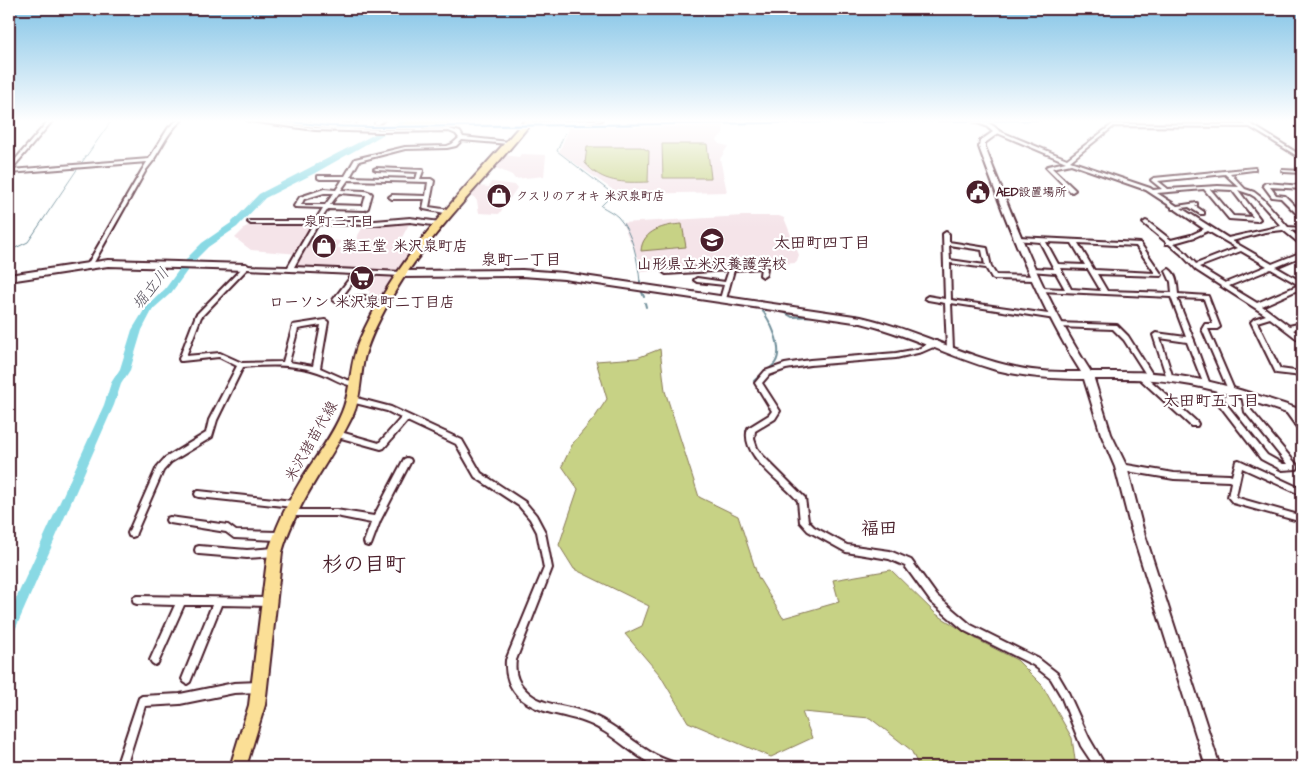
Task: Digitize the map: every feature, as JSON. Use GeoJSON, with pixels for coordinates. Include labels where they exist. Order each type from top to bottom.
{"type":"FeatureCollection","features":[{"type":"Feature","properties":{"kind":"main road","name":"米沢猪苗代線"},"geometry":{"type":"LineString","coordinates":[[238,767],[252,728],[260,687],[278,536],[290,508],[336,434],[353,400],[364,342],[402,274],[414,254],[498,156]]}},
{"type":"Feature","properties":{"kind":"street"},"geometry":{"type":"LineString","coordinates":[[9,171],[21,156]]}},
{"type":"Feature","properties":{"kind":"street"},"geometry":{"type":"LineString","coordinates":[[90,265],[144,170],[155,156]]}},
{"type":"Feature","properties":{"kind":"street"},"geometry":{"type":"LineString","coordinates":[[290,269],[317,222],[339,192],[357,160],[372,156]]}},
{"type":"Feature","properties":{"kind":"street"},"geometry":{"type":"LineString","coordinates":[[985,156],[1002,204],[1034,274],[1056,321],[1088,376],[1106,434],[1122,468],[1136,529],[1213,767]]}},
{"type":"Feature","properties":{"kind":"street"},"geometry":{"type":"LineString","coordinates":[[1055,156],[1127,181],[1151,192],[1208,229],[1302,285]]}},
{"type":"Feature","properties":{"kind":"street"},"geometry":{"type":"LineString","coordinates":[[1072,190],[1048,166],[1069,162],[1076,156]]}},
{"type":"Feature","properties":{"kind":"street"},"geometry":{"type":"LineString","coordinates":[[9,171],[153,160]]}},
{"type":"Feature","properties":{"kind":"street"},"geometry":{"type":"LineString","coordinates":[[376,169],[422,171],[418,179]]}},
{"type":"Feature","properties":{"kind":"street"},"geometry":{"type":"LineString","coordinates":[[1167,191],[1154,180],[1253,170]]}},
{"type":"Feature","properties":{"kind":"street"},"geometry":{"type":"LineString","coordinates":[[1284,171],[1302,172]]}},
{"type":"Feature","properties":{"kind":"street"},"geometry":{"type":"LineString","coordinates":[[1226,172],[1243,189],[1254,194],[1284,227],[1302,243]]}},
{"type":"Feature","properties":{"kind":"street"},"geometry":{"type":"LineString","coordinates":[[320,177],[418,179],[431,181],[426,208],[450,212]]}},
{"type":"Feature","properties":{"kind":"street"},"geometry":{"type":"LineString","coordinates":[[1182,177],[1192,188]]}},
{"type":"Feature","properties":{"kind":"street"},"geometry":{"type":"LineString","coordinates":[[1302,187],[1266,185],[1274,196],[1283,197],[1302,216]]}},
{"type":"Feature","properties":{"kind":"street"},"geometry":{"type":"LineString","coordinates":[[1151,192],[1192,188],[1243,189]]}},
{"type":"Feature","properties":{"kind":"street"},"geometry":{"type":"LineString","coordinates":[[1206,188],[1231,218],[1257,218],[1234,189]]}},
{"type":"Feature","properties":{"kind":"street"},"geometry":{"type":"LineString","coordinates":[[324,191],[339,192],[368,194],[364,208],[297,206],[302,198],[324,191]]}},
{"type":"Feature","properties":{"kind":"street"},"geometry":{"type":"LineString","coordinates":[[392,197],[428,198]]}},
{"type":"Feature","properties":{"kind":"street"},"geometry":{"type":"LineString","coordinates":[[1174,208],[1192,204],[1202,213]]}},
{"type":"Feature","properties":{"kind":"street"},"geometry":{"type":"LineString","coordinates":[[251,222],[375,223],[410,220],[440,224]]}},
{"type":"Feature","properties":{"kind":"street"},"geometry":{"type":"LineString","coordinates":[[1146,223],[1168,243],[1183,253],[1195,266],[1271,316],[1302,339]]}},
{"type":"Feature","properties":{"kind":"street"},"geometry":{"type":"LineString","coordinates":[[1227,240],[1284,227],[1302,230]]}},
{"type":"Feature","properties":{"kind":"street"},"geometry":{"type":"LineString","coordinates":[[1168,243],[1193,236],[1208,229]]}},
{"type":"Feature","properties":{"kind":"street"},"geometry":{"type":"LineString","coordinates":[[946,234],[950,349]]}},
{"type":"Feature","properties":{"kind":"street"},"geometry":{"type":"LineString","coordinates":[[947,243],[985,249],[988,267],[994,276],[1034,274],[1057,268],[1159,275],[1138,244],[1018,239]]}},
{"type":"Feature","properties":{"kind":"street"},"geometry":{"type":"LineString","coordinates":[[1042,240],[1069,291]]}},
{"type":"Feature","properties":{"kind":"street"},"geometry":{"type":"LineString","coordinates":[[1074,241],[1105,293]]}},
{"type":"Feature","properties":{"kind":"street"},"geometry":{"type":"LineString","coordinates":[[1195,266],[1241,249]]}},
{"type":"Feature","properties":{"kind":"street"},"geometry":{"type":"LineString","coordinates":[[1224,286],[1302,254]]}},
{"type":"Feature","properties":{"kind":"street"},"geometry":{"type":"LineString","coordinates":[[947,261],[988,267]]}},
{"type":"Feature","properties":{"kind":"street"},"geometry":{"type":"LineString","coordinates":[[9,278],[90,265],[123,262],[402,274],[542,274],[723,299],[882,324],[977,360],[1016,371],[1044,375],[1170,378],[1207,385],[1302,414]]}},
{"type":"Feature","properties":{"kind":"street"},"geometry":{"type":"LineString","coordinates":[[666,272],[762,266],[764,268],[763,275]]}},
{"type":"Feature","properties":{"kind":"street"},"geometry":{"type":"LineString","coordinates":[[246,267],[198,316],[182,360],[220,355],[241,365],[264,363],[316,369],[334,376],[345,384],[355,384]]}},
{"type":"Feature","properties":{"kind":"street"},"geometry":{"type":"LineString","coordinates":[[723,299],[732,268]]}},
{"type":"Feature","properties":{"kind":"street"},"geometry":{"type":"LineString","coordinates":[[1169,271],[1174,282],[1174,296],[1207,385]]}},
{"type":"Feature","properties":{"kind":"street"},"geometry":{"type":"LineString","coordinates":[[357,272],[336,300],[365,298]]}},
{"type":"Feature","properties":{"kind":"street"},"geometry":{"type":"LineString","coordinates":[[697,280],[727,284]]}},
{"type":"Feature","properties":{"kind":"street"},"geometry":{"type":"LineString","coordinates":[[1256,306],[1302,285]]}},
{"type":"Feature","properties":{"kind":"street"},"geometry":{"type":"LineString","coordinates":[[1042,290],[1206,297],[1218,327],[1207,326],[1205,329],[1232,392]]}},
{"type":"Feature","properties":{"kind":"street"},"geometry":{"type":"LineString","coordinates":[[928,298],[1056,321],[1115,327],[1126,338],[1146,377],[1194,424]]}},
{"type":"Feature","properties":{"kind":"street"},"geometry":{"type":"LineString","coordinates":[[1271,316],[1254,322],[1278,371],[1302,374]]}},
{"type":"Feature","properties":{"kind":"street"},"geometry":{"type":"LineString","coordinates":[[285,365],[295,327],[325,322],[316,369]]}},
{"type":"Feature","properties":{"kind":"street"},"geometry":{"type":"LineString","coordinates":[[1288,329],[1302,325]]}},
{"type":"Feature","properties":{"kind":"street"},"geometry":{"type":"LineString","coordinates":[[1170,378],[1156,335],[1191,340]]}},
{"type":"Feature","properties":{"kind":"street"},"geometry":{"type":"LineString","coordinates":[[936,344],[882,359],[799,363],[782,366],[766,373],[759,379],[758,385],[771,400],[776,411],[772,417],[751,430],[752,442],[768,468],[800,497],[803,505],[803,518],[807,526],[846,548],[890,555],[901,560],[913,569],[934,599],[968,628],[1036,662],[1054,676],[1064,693],[1084,742],[1101,767]]}},
{"type":"Feature","properties":{"kind":"street"},"geometry":{"type":"LineString","coordinates":[[132,533],[160,469],[168,460],[209,435],[214,420],[241,365]]}},
{"type":"Feature","properties":{"kind":"street"},"geometry":{"type":"LineString","coordinates":[[1219,389],[1220,401],[1264,457],[1282,467],[1294,467],[1247,410],[1245,396]]}},
{"type":"Feature","properties":{"kind":"street"},"geometry":{"type":"LineString","coordinates":[[353,400],[389,409],[459,442],[478,474],[522,504],[533,516],[541,532],[548,568],[510,660],[510,676],[515,687],[527,698],[545,706],[588,717],[650,757],[671,767]]}},
{"type":"Feature","properties":{"kind":"street"},"geometry":{"type":"LineString","coordinates":[[1288,410],[1302,428]]}},
{"type":"Feature","properties":{"kind":"street"},"geometry":{"type":"LineString","coordinates":[[336,434],[381,446],[406,417]]}},
{"type":"Feature","properties":{"kind":"street"},"geometry":{"type":"LineString","coordinates":[[368,542],[376,520],[407,461]]}},
{"type":"Feature","properties":{"kind":"street"},"geometry":{"type":"LineString","coordinates":[[1302,492],[1239,463],[1232,497],[1236,502],[1302,519]]}},
{"type":"Feature","properties":{"kind":"street"},"geometry":{"type":"LineString","coordinates":[[1122,468],[1174,476],[1234,480]]}},
{"type":"Feature","properties":{"kind":"street"},"geometry":{"type":"LineString","coordinates":[[198,494],[376,520]]}},
{"type":"Feature","properties":{"kind":"street"},"geometry":{"type":"LineString","coordinates":[[170,520],[228,529],[234,534],[278,536]]}},
{"type":"Feature","properties":{"kind":"street"},"geometry":{"type":"LineString","coordinates":[[199,550],[247,554],[275,552]]}},
{"type":"Feature","properties":{"kind":"street"},"geometry":{"type":"LineString","coordinates":[[137,600],[269,602]]}},
{"type":"Feature","properties":{"kind":"street"},"geometry":{"type":"LineString","coordinates":[[155,660],[182,600]]}},
{"type":"Feature","properties":{"kind":"street"},"geometry":{"type":"LineString","coordinates":[[187,678],[218,601]]}},
{"type":"Feature","properties":{"kind":"street"},"geometry":{"type":"LineString","coordinates":[[122,767],[142,701],[180,699],[234,688],[260,687]]}},
{"type":"Feature","properties":{"kind":"shaded area"},"geometry":{"type":"Polygon","coordinates":[[[503,156],[546,156],[544,176],[515,179],[512,175],[494,167],[503,156]]]}},
{"type":"Feature","properties":{"kind":"shaded area"},"geometry":{"type":"Polygon","coordinates":[[[565,156],[722,156],[720,159],[727,192],[635,194],[613,190],[565,156]]]}},
{"type":"Feature","properties":{"kind":"shaded area","name":"クスリのアオキ 米沢泉町店"},"geometry":{"type":"Polygon","coordinates":[[[491,182],[515,185],[517,188],[499,214],[479,213],[477,201],[474,197],[469,196],[478,186],[489,187],[491,182]]]}},
{"type":"Feature","properties":{"kind":"shaded area","name":"山形県立米沢養護学校"},"geometry":{"type":"Polygon","coordinates":[[[743,216],[779,216],[784,218],[799,255],[796,263],[640,272],[639,260],[622,223],[743,216]]]}},
{"type":"Feature","properties":{"kind":"shaded area"},"geometry":{"type":"Polygon","coordinates":[[[410,222],[396,249],[412,251],[399,269],[392,271],[294,267],[311,239],[341,241],[337,248],[350,249],[364,225],[410,222]]]}},
{"type":"Feature","properties":{"kind":"shaded area"},"geometry":{"type":"Polygon","coordinates":[[[250,223],[315,223],[299,254],[251,250],[235,238],[250,223]]]}},
{"type":"Feature","properties":{"kind":"shaded area"},"geometry":{"type":"Polygon","coordinates":[[[358,274],[390,276],[395,280],[387,297],[368,297],[369,285],[353,284],[358,274]]]}},
{"type":"Feature","properties":{"kind":"green space"},"geometry":{"type":"Polygon","coordinates":[[[586,156],[649,156],[648,182],[622,182],[606,178],[598,175],[585,163],[586,156]]]}},
{"type":"Feature","properties":{"kind":"green space"},"geometry":{"type":"Polygon","coordinates":[[[662,156],[708,156],[711,178],[663,178],[662,156]]]}},
{"type":"Feature","properties":{"kind":"green space"},"geometry":{"type":"Polygon","coordinates":[[[682,224],[686,247],[641,251],[645,238],[650,233],[662,227],[682,224]]]}},
{"type":"Feature","properties":{"kind":"green space"},"geometry":{"type":"Polygon","coordinates":[[[660,349],[665,391],[699,497],[738,516],[758,577],[783,618],[839,602],[833,580],[891,570],[936,614],[976,639],[1017,660],[1042,685],[1072,738],[1076,767],[919,767],[911,750],[870,718],[802,712],[812,738],[771,757],[688,722],[660,675],[625,634],[642,626],[649,606],[574,569],[559,545],[578,489],[562,466],[573,443],[595,417],[607,399],[596,361],[637,358],[660,349]]]}},
{"type":"Feature","properties":{"kind":"waterway"},"geometry":{"type":"LineString","coordinates":[[80,165],[86,156]]}},
{"type":"Feature","properties":{"kind":"waterway","name":"堀立川"},"geometry":{"type":"LineString","coordinates":[[9,628],[109,405],[116,383],[125,370],[137,330],[150,307],[168,291],[192,258],[205,245],[234,225],[262,196],[339,156]]}},
{"type":"Feature","properties":{"kind":"waterway"},"geometry":{"type":"LineString","coordinates":[[564,156],[613,194],[601,206],[618,217],[627,231],[636,256],[640,282]]}},
{"type":"Feature","properties":{"kind":"waterway"},"geometry":{"type":"LineString","coordinates":[[9,251],[28,242],[78,168]]}},
{"type":"Feature","properties":{"kind":"waterway"},"geometry":{"type":"LineString","coordinates":[[641,290],[644,297]]}},
{"type":"Feature","properties":{"kind":"waterway"},"geometry":{"type":"LineString","coordinates":[[645,303],[646,307]]}},
{"type":"Feature","properties":{"kind":"waterway"},"geometry":{"type":"LineString","coordinates":[[760,307],[775,334],[778,350],[778,357],[775,363],[754,381],[762,394]]}},
{"type":"Feature","properties":{"kind":"waterway"},"geometry":{"type":"LineString","coordinates":[[782,311],[792,317],[817,316]]}},
{"type":"Feature","properties":{"kind":"waterway"},"geometry":{"type":"LineString","coordinates":[[842,314],[861,316]]}},
{"type":"Feature","properties":{"kind":"waterway"},"geometry":{"type":"LineString","coordinates":[[748,443],[746,431],[758,422]]}},
{"type":"Feature","properties":{"kind":"waterway"},"geometry":{"type":"LineString","coordinates":[[759,462],[780,483]]}},
{"type":"Feature","properties":{"kind":"waterway"},"geometry":{"type":"LineString","coordinates":[[849,552],[866,555]]}},
{"type":"Feature","properties":{"kind":"waterway"},"geometry":{"type":"LineString","coordinates":[[976,636],[998,648]]}},
{"type":"Feature","properties":{"kind":"waterway"},"geometry":{"type":"LineString","coordinates":[[1062,699],[1079,740]]}},
{"type":"Feature","properties":{"kind":"place","name":"AED設置場所"},"geometry":{"type":"Point","coordinates":[978,192]}},
{"type":"Feature","properties":{"kind":"place","name":"クスリのアオキ 米沢泉町店"},"geometry":{"type":"Point","coordinates":[499,196]}},
{"type":"Feature","properties":{"kind":"place","name":"山形県立米沢養護学校"},"geometry":{"type":"Point","coordinates":[712,240]}},
{"type":"Feature","properties":{"kind":"place","name":"薬王堂 米沢泉町店"},"geometry":{"type":"Point","coordinates":[324,246]}},
{"type":"Feature","properties":{"kind":"place","name":"ローソン 米沢泉町二丁目店"},"geometry":{"type":"Point","coordinates":[362,278]}},
{"type":"Feature","properties":{"kind":"district","name":"泉町二丁目"},"geometry":{"type":"Point","coordinates":[339,221]}},
{"type":"Feature","properties":{"kind":"district","name":"太田町四丁目"},"geometry":{"type":"Point","coordinates":[822,242]}},
{"type":"Feature","properties":{"kind":"district","name":"泉町一丁目"},"geometry":{"type":"Point","coordinates":[521,259]}},
{"type":"Feature","properties":{"kind":"district","name":"太田町五丁目"},"geometry":{"type":"Point","coordinates":[1211,400]}},
{"type":"Feature","properties":{"kind":"district","name":"福田"},"geometry":{"type":"Point","coordinates":[879,528]}},
{"type":"Feature","properties":{"kind":"district","name":"杉の目町"},"geometry":{"type":"Point","coordinates":[364,564]}}]}
